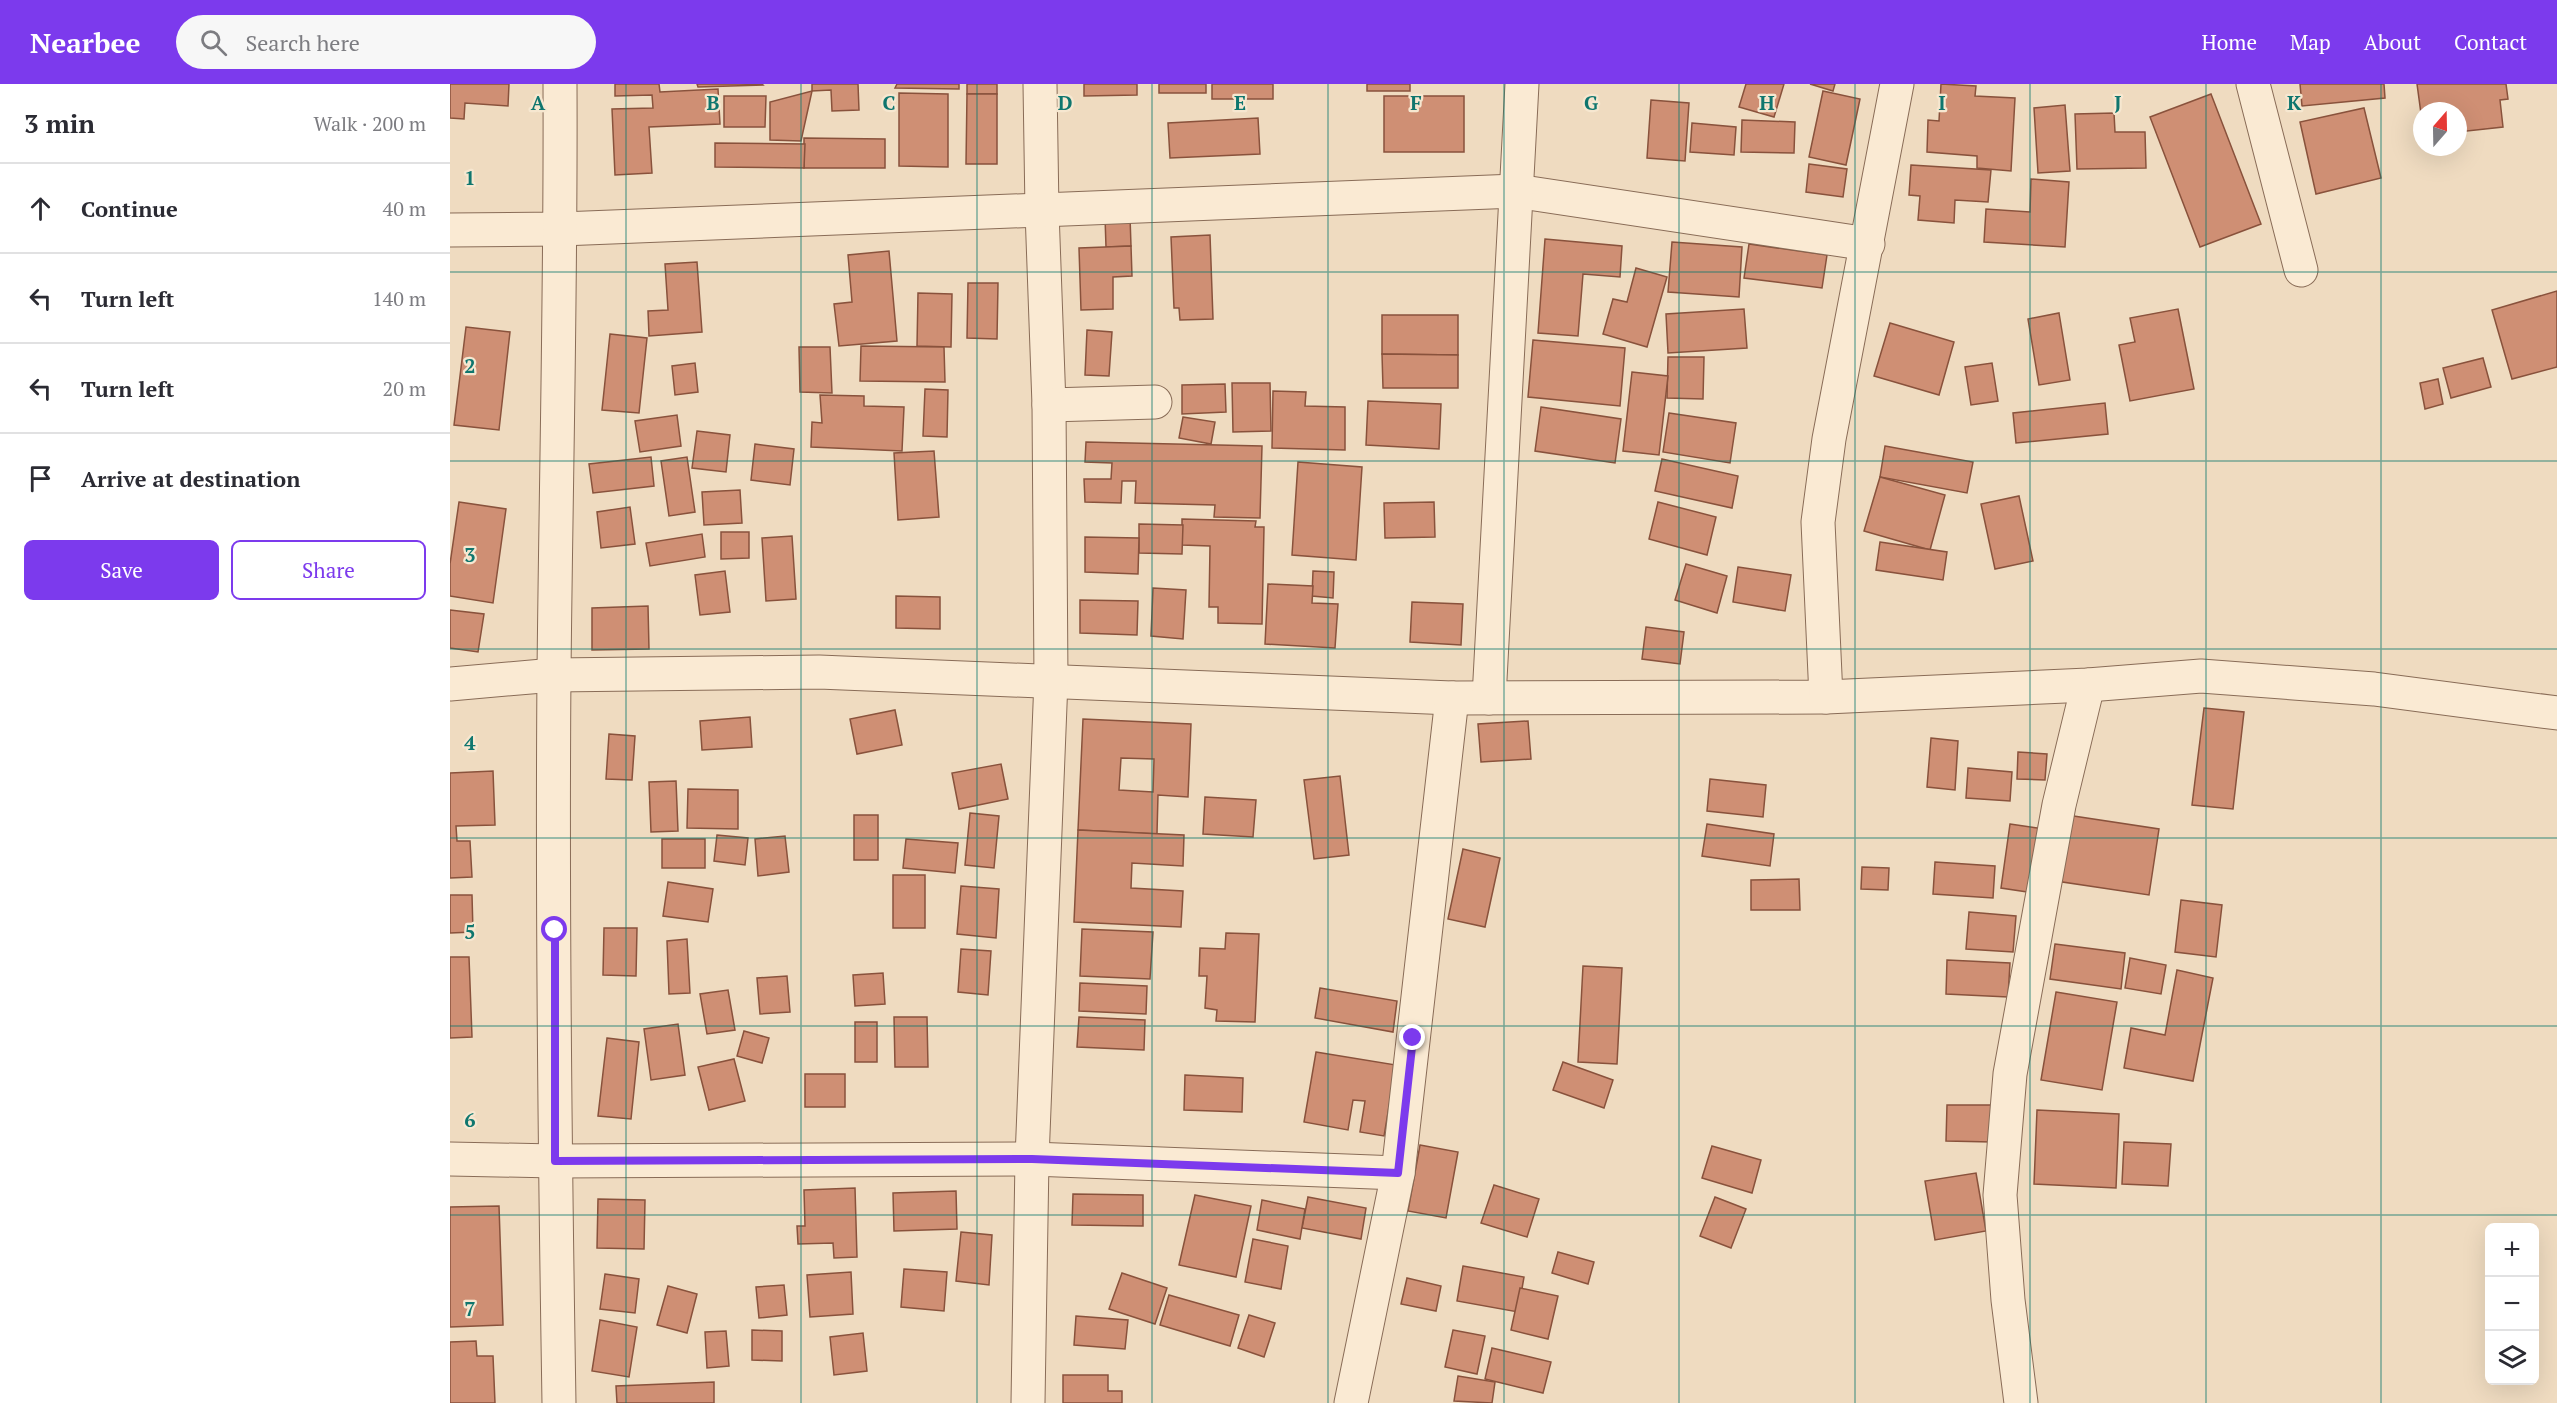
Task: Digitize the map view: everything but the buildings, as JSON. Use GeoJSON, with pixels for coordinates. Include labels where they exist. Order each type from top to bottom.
{"type":"FeatureCollection","features":[{"type":"Feature","properties":{"kind":"street"},"geometry":{"type":"LineString","coordinates":[[559,1403],[555,1161],[554,675],[561,229],[560,84]]}},
{"type":"Feature","properties":{"kind":"street"},"geometry":{"type":"LineString","coordinates":[[1028,1403],[1032,1159],[1051,680],[1049,405],[1040,84]]}},
{"type":"Feature","properties":{"kind":"street"},"geometry":{"type":"LineString","coordinates":[[1489,698],[1522,84]]}},
{"type":"Feature","properties":{"kind":"street"},"geometry":{"type":"LineString","coordinates":[[1826,697],[1818,522],[1829,439],[1897,84]]}},
{"type":"Feature","properties":{"kind":"street"},"geometry":{"type":"LineString","coordinates":[[2253,84],[2301,270]]}},
{"type":"Feature","properties":{"kind":"street"},"geometry":{"type":"LineString","coordinates":[[450,231],[1042,211],[1516,191],[1868,244]]}},
{"type":"Feature","properties":{"kind":"street"},"geometry":{"type":"LineString","coordinates":[[1049,405],[1155,402]]}},
{"type":"Feature","properties":{"kind":"street"},"geometry":{"type":"LineString","coordinates":[[450,684],[554,675],[819,672],[1452,698],[1826,697],[2088,685],[2201,676],[2374,690],[2557,714]]}},
{"type":"Feature","properties":{"kind":"street"},"geometry":{"type":"LineString","coordinates":[[2021,1403],[2008,1300],[2000,1195],[2010,1074],[2059,805],[2088,685]]}},
{"type":"Feature","properties":{"kind":"street"},"geometry":{"type":"LineString","coordinates":[[1351,1403],[1398,1173],[1452,698]]}},
{"type":"Feature","properties":{"kind":"street"},"geometry":{"type":"LineString","coordinates":[[450,1158],[555,1161],[1032,1159],[1398,1173]]}},
{"type":"Feature","properties":{"kind":"route"},"geometry":{"type":"LineString","coordinates":[[555,930],[555,1161],[1032,1159],[1398,1173],[1413,1038]]}}]}
